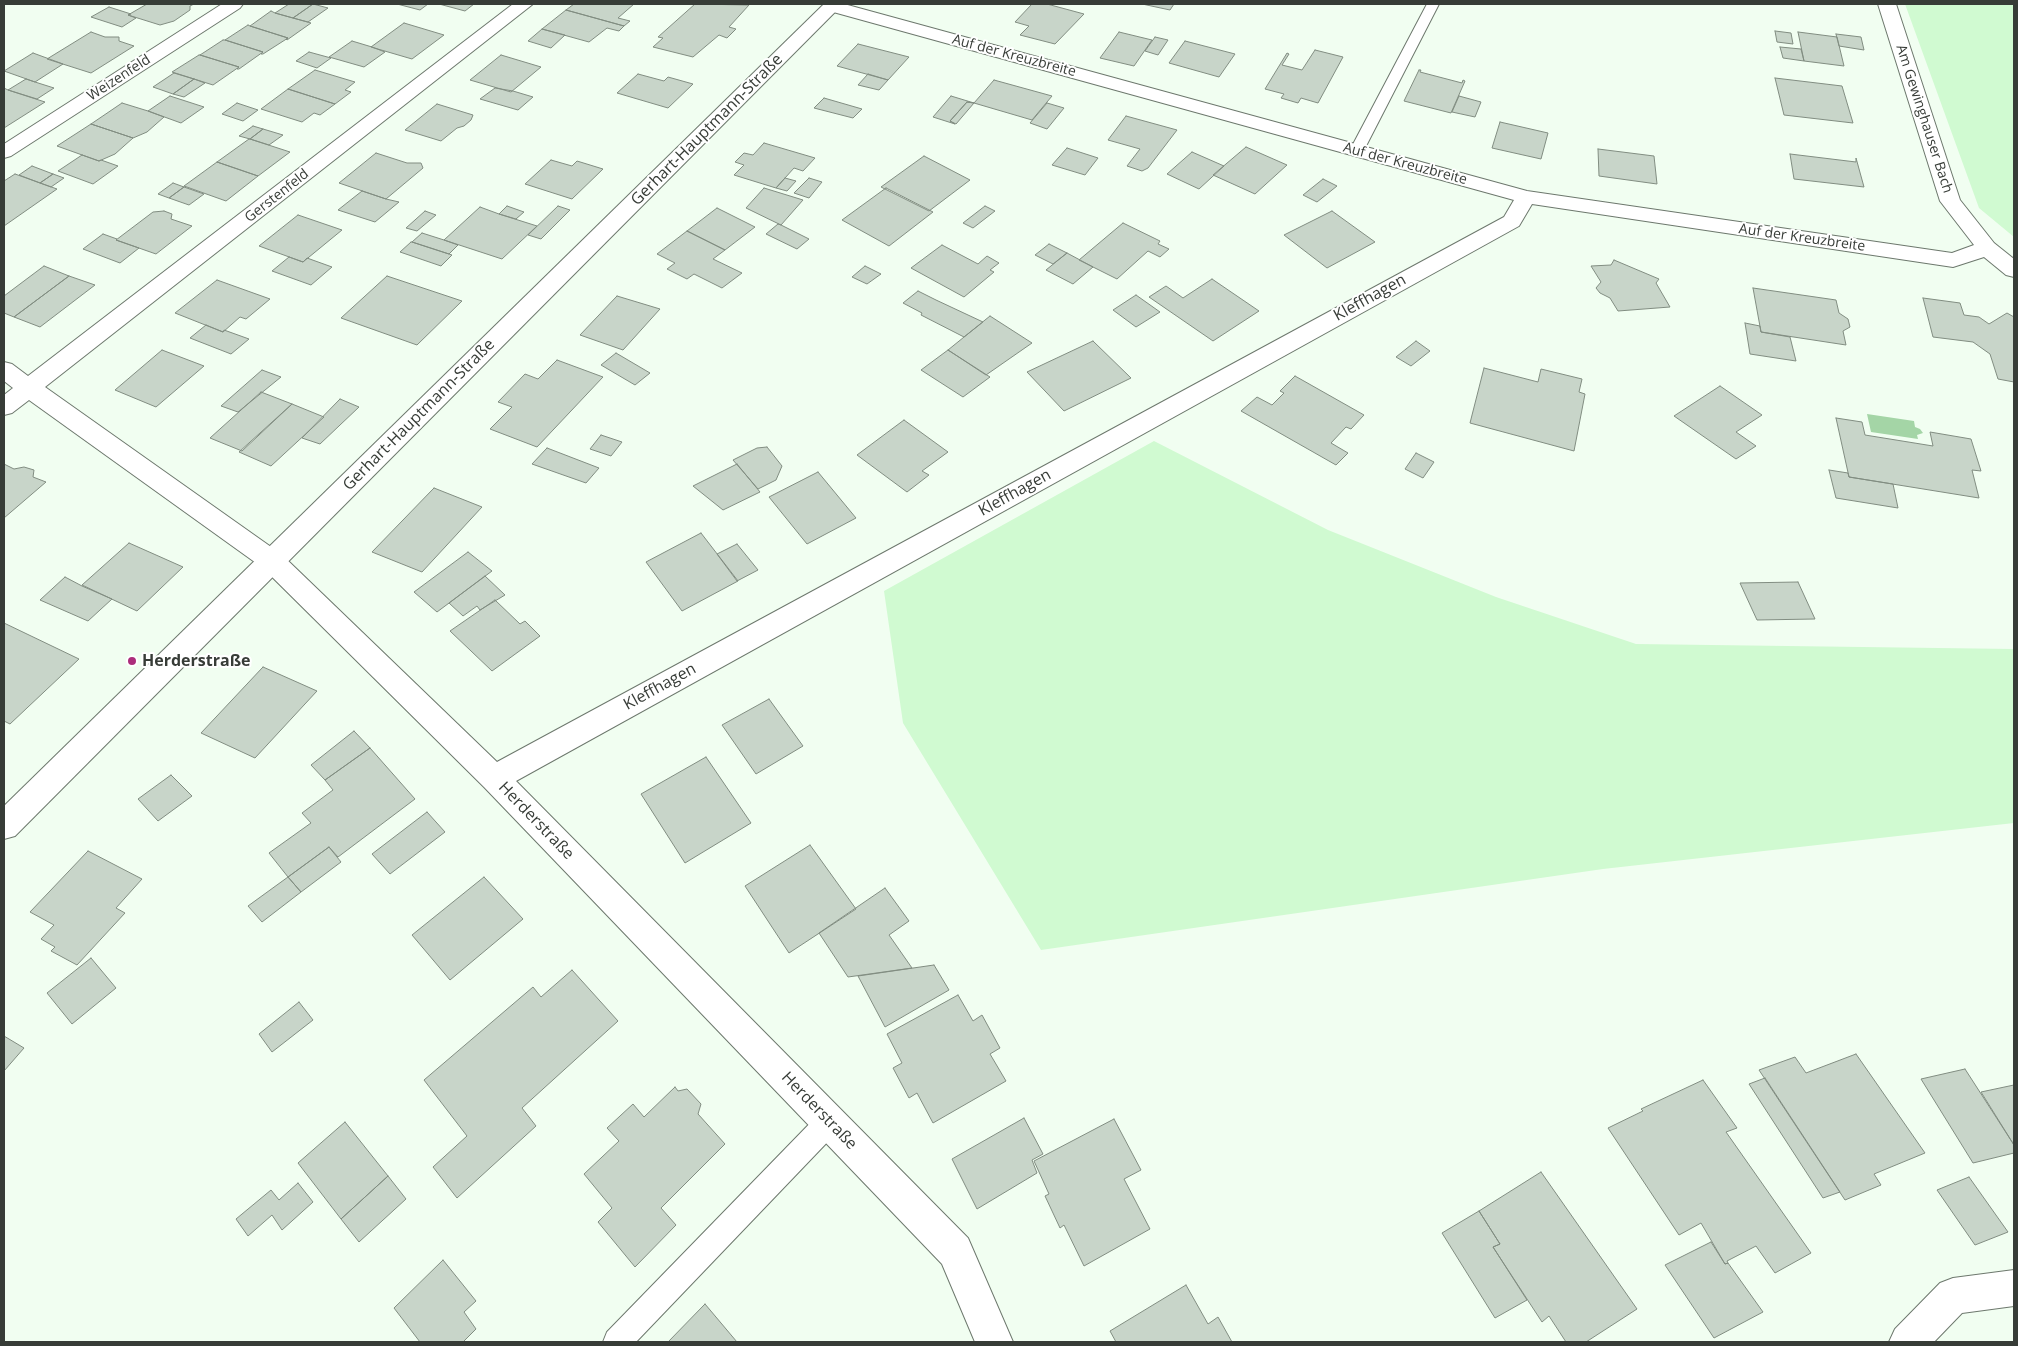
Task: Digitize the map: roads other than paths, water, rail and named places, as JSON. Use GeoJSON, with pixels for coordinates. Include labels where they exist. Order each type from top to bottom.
{"type":"FeatureCollection","features":[{"type":"Feature","properties":{"kind":"street","name":"Weizenfeld"},"geometry":{"type":"LineString","coordinates":[[4,152],[234,4]]}},
{"type":"Feature","properties":{"kind":"street","name":"Gerstenfeld"},"geometry":{"type":"LineString","coordinates":[[4,407],[524,4]]}},
{"type":"Feature","properties":{"kind":"street","name":"Am Gewinghauser Bach"},"geometry":{"type":"LineString","coordinates":[[1887,4],[1950,201],[1987,248],[2014,270]]}},
{"type":"Feature","properties":{"kind":"street","name":"Auf der Kreuzbreite"},"geometry":{"type":"LineString","coordinates":[[833,5],[1526,197],[1952,260],[1987,248]]}},
{"type":"Feature","properties":{"kind":"street","name":"Gerhart-Hauptmann-Straße"},"geometry":{"type":"LineString","coordinates":[[4,826],[833,5]]}},
{"type":"Feature","properties":{"kind":"street","name":"Kleffhagen"},"geometry":{"type":"LineString","coordinates":[[494,778],[1512,221],[1526,197]]}},
{"type":"Feature","properties":{"kind":"street","name":"Herderstraße"},"geometry":{"type":"LineString","coordinates":[[4,370],[272,561],[494,778],[955,1251],[994,1342]]}},
{"type":"Feature","properties":{"kind":"street"},"geometry":{"type":"LineString","coordinates":[[1908,1342],[1953,1296],[2014,1288]]}},
{"type":"Feature","properties":{"kind":"lane"},"geometry":{"type":"LineString","coordinates":[[1357,150],[1433,4]]}},
{"type":"Feature","properties":{"kind":"lane"},"geometry":{"type":"LineString","coordinates":[[617,1342],[829,1122]]}},
{"type":"Feature","properties":{"kind":"place","name":"Herderstraße"},"geometry":{"type":"Point","coordinates":[132,661]}}]}
